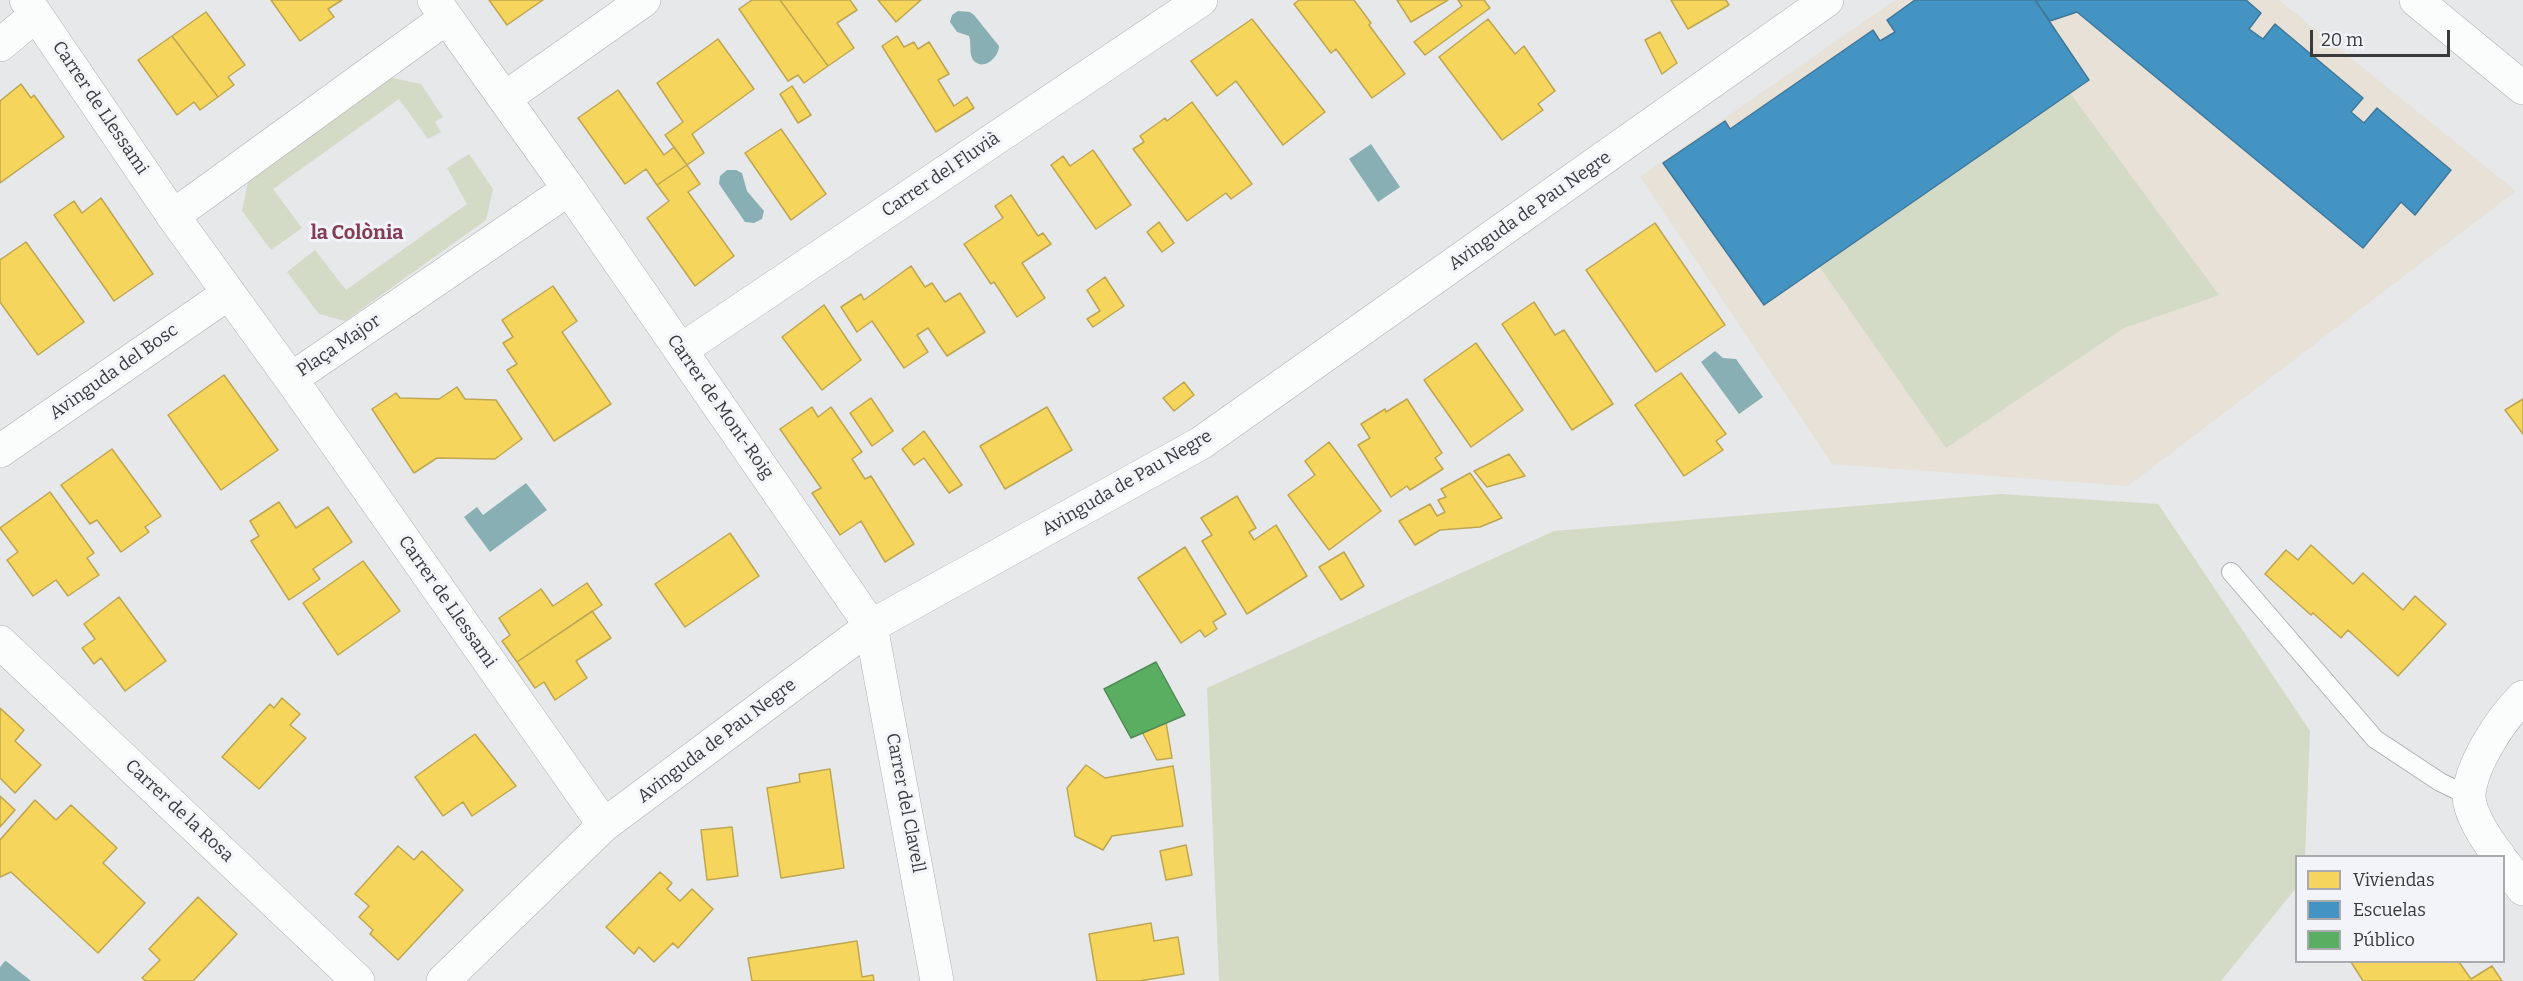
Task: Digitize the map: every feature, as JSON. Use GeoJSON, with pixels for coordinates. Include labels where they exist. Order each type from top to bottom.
{"type":"FeatureCollection","features":[{"type":"Feature","properties":{"kind":"street"},"geometry":{"type":"LineString","coordinates":[[505,98],[644,0]]}},
{"type":"Feature","properties":{"kind":"street","name":"Carrer del Fluvià"},"geometry":{"type":"LineString","coordinates":[[681,350],[1201,0]]}},
{"type":"Feature","properties":{"kind":"street","name":"Avinguda de Pau Negre"},"geometry":{"type":"LineString","coordinates":[[443,981],[604,825],[871,626],[1201,443],[1827,0]]}},
{"type":"Feature","properties":{"kind":"street"},"geometry":{"type":"LineString","coordinates":[[2416,0],[2523,88]]}},
{"type":"Feature","properties":{"kind":"street"},"geometry":{"type":"LineString","coordinates":[[0,45],[31,7]]}},
{"type":"Feature","properties":{"kind":"street","name":"Carrer de Llessami"},"geometry":{"type":"LineString","coordinates":[[31,7],[173,216]]}},
{"type":"Feature","properties":{"kind":"street"},"geometry":{"type":"LineString","coordinates":[[173,216],[440,9],[569,189]]}},
{"type":"Feature","properties":{"kind":"street","name":"Carrer de Mont-Roig"},"geometry":{"type":"LineString","coordinates":[[569,189],[871,626]]}},
{"type":"Feature","properties":{"kind":"street","name":"Plaça Major"},"geometry":{"type":"LineString","coordinates":[[173,216],[291,379],[569,189]]}},
{"type":"Feature","properties":{"kind":"street","name":"Avinguda del Bosc"},"geometry":{"type":"LineString","coordinates":[[0,451],[229,293]]}},
{"type":"Feature","properties":{"kind":"street","name":"Carrer de Llessami"},"geometry":{"type":"LineString","coordinates":[[291,379],[604,825]]}},
{"type":"Feature","properties":{"kind":"street","name":"Carrer del Clavell"},"geometry":{"type":"LineString","coordinates":[[871,626],[937,981]]}},
{"type":"Feature","properties":{"kind":"street","name":"Carrer de la Rosa"},"geometry":{"type":"LineString","coordinates":[[0,642],[358,981]]}},
{"type":"Feature","properties":{"kind":"street"},"geometry":{"type":"LineString","coordinates":[[2498,855],[2481,832],[2469,796],[2481,754],[2523,697]]}},
{"type":"Feature","properties":{"kind":"street"},"geometry":{"type":"LineString","coordinates":[[2505,864],[2523,889]]}},
{"type":"Feature","properties":{"kind":"lane"},"geometry":{"type":"LineString","coordinates":[[2231,572],[2375,739],[2440,782],[2469,796]]}},
{"type":"Feature","properties":{"kind":"shaded area"},"geometry":{"type":"Polygon","coordinates":[[[1895,0],[2279,0],[2516,191],[2128,486],[1832,464],[1640,177],[1895,0]]]}},
{"type":"Feature","properties":{"kind":"green space"},"geometry":{"type":"Polygon","coordinates":[[[388,77],[421,84],[443,117],[435,122],[441,132],[428,139],[399,99],[273,189],[302,228],[271,250],[242,211],[250,173],[388,77]]]}},
{"type":"Feature","properties":{"kind":"green space"},"geometry":{"type":"Polygon","coordinates":[[[2070,93],[2219,295],[2124,328],[1946,448],[1819,266],[2070,93]]]}},
{"type":"Feature","properties":{"kind":"green space"},"geometry":{"type":"Polygon","coordinates":[[[469,154],[493,189],[486,220],[345,321],[319,314],[287,272],[315,250],[346,290],[467,204],[447,168],[469,154]]]}},
{"type":"Feature","properties":{"kind":"green space"},"geometry":{"type":"Polygon","coordinates":[[[2001,494],[2158,504],[2310,731],[2305,855],[2295,855],[2295,889],[2221,981],[1219,981],[1207,688],[1554,531],[2001,494]]]}},
{"type":"Feature","properties":{"kind":"water"},"geometry":{"type":"Polygon","coordinates":[[[958,11],[970,12],[974,15],[999,46],[994,58],[986,64],[978,64],[974,61],[969,36],[957,32],[950,22],[952,15],[958,11]]]}},
{"type":"Feature","properties":{"kind":"water"},"geometry":{"type":"Polygon","coordinates":[[[1371,144],[1400,187],[1378,202],[1349,159],[1371,144]]]}},
{"type":"Feature","properties":{"kind":"water"},"geometry":{"type":"Polygon","coordinates":[[[727,170],[742,173],[747,191],[764,211],[762,219],[754,223],[745,222],[719,184],[720,176],[727,170]]]}},
{"type":"Feature","properties":{"kind":"water"},"geometry":{"type":"Polygon","coordinates":[[[1715,351],[1723,358],[1736,359],[1763,397],[1739,414],[1701,362],[1715,351]]]}},
{"type":"Feature","properties":{"kind":"water"},"geometry":{"type":"Polygon","coordinates":[[[526,483],[547,510],[490,552],[464,517],[477,507],[483,515],[526,483]]]}},
{"type":"Feature","properties":{"kind":"water"},"geometry":{"type":"Polygon","coordinates":[[[5,961],[31,981],[0,981],[0,967],[5,961]]]}},
{"type":"Feature","properties":{"kind":"building: Viviendas"},"geometry":{"type":"Polygon","coordinates":[[[271,0],[342,0],[328,9],[334,17],[300,41],[271,0]]]}},
{"type":"Feature","properties":{"kind":"building: Viviendas"},"geometry":{"type":"Polygon","coordinates":[[[489,0],[543,0],[507,25],[489,0]]]}},
{"type":"Feature","properties":{"kind":"building: Viviendas"},"geometry":{"type":"Polygon","coordinates":[[[752,0],[780,0],[828,66],[804,83],[798,75],[788,81],[739,9],[752,0]]]}},
{"type":"Feature","properties":{"kind":"building: Viviendas"},"geometry":{"type":"Polygon","coordinates":[[[780,0],[850,0],[857,10],[837,23],[854,48],[828,66],[780,0]]]}},
{"type":"Feature","properties":{"kind":"building: Viviendas"},"geometry":{"type":"Polygon","coordinates":[[[878,0],[921,0],[896,22],[878,0]]]}},
{"type":"Feature","properties":{"kind":"building: Viviendas"},"geometry":{"type":"Polygon","coordinates":[[[1299,0],[1354,0],[1371,23],[1369,25],[1405,74],[1372,98],[1336,49],[1331,53],[1294,4],[1299,0]]]}},
{"type":"Feature","properties":{"kind":"building: Viviendas"},"geometry":{"type":"Polygon","coordinates":[[[1397,0],[1448,0],[1411,22],[1397,0]]]}},
{"type":"Feature","properties":{"kind":"building: Viviendas"},"geometry":{"type":"Polygon","coordinates":[[[1458,0],[1484,0],[1490,8],[1425,55],[1414,42],[1462,6],[1458,0]]]}},
{"type":"Feature","properties":{"kind":"building: Viviendas"},"geometry":{"type":"Polygon","coordinates":[[[1671,0],[1726,0],[1729,5],[1688,29],[1671,0]]]}},
{"type":"Feature","properties":{"kind":"building: Viviendas"},"geometry":{"type":"Polygon","coordinates":[[[206,12],[245,65],[228,77],[234,85],[218,97],[172,36],[206,12]]]}},
{"type":"Feature","properties":{"kind":"building: Viviendas"},"geometry":{"type":"Polygon","coordinates":[[[1252,19],[1325,112],[1283,145],[1236,81],[1217,96],[1191,61],[1252,19]]]}},
{"type":"Feature","properties":{"kind":"building: Viviendas"},"geometry":{"type":"Polygon","coordinates":[[[1488,19],[1515,54],[1524,46],[1555,91],[1538,104],[1543,110],[1502,140],[1439,57],[1488,19]]]}},
{"type":"Feature","properties":{"kind":"building: Viviendas"},"geometry":{"type":"Polygon","coordinates":[[[1660,32],[1677,63],[1662,74],[1645,40],[1660,32]]]}},
{"type":"Feature","properties":{"kind":"building: Viviendas"},"geometry":{"type":"Polygon","coordinates":[[[172,36],[218,97],[200,110],[194,102],[177,115],[138,60],[172,36]]]}},
{"type":"Feature","properties":{"kind":"building: Viviendas"},"geometry":{"type":"Polygon","coordinates":[[[897,36],[904,47],[914,42],[918,49],[929,42],[949,74],[938,80],[954,106],[967,97],[974,108],[936,132],[882,46],[897,36]]]}},
{"type":"Feature","properties":{"kind":"building: Viviendas"},"geometry":{"type":"Polygon","coordinates":[[[718,39],[754,89],[692,134],[704,153],[687,165],[665,135],[683,122],[657,83],[718,39]]]}},
{"type":"Feature","properties":{"kind":"building: Viviendas"},"geometry":{"type":"Polygon","coordinates":[[[21,84],[31,98],[34,95],[64,137],[0,183],[0,101],[21,84]]]}},
{"type":"Feature","properties":{"kind":"building: Viviendas"},"geometry":{"type":"Polygon","coordinates":[[[792,86],[811,115],[798,123],[780,94],[792,86]]]}},
{"type":"Feature","properties":{"kind":"building: Viviendas"},"geometry":{"type":"Polygon","coordinates":[[[618,90],[664,155],[674,147],[687,165],[657,185],[646,169],[625,184],[578,118],[618,90]]]}},
{"type":"Feature","properties":{"kind":"building: Viviendas"},"geometry":{"type":"Polygon","coordinates":[[[1192,102],[1252,184],[1231,199],[1226,193],[1187,221],[1133,149],[1144,142],[1140,136],[1165,118],[1167,121],[1192,102]]]}},
{"type":"Feature","properties":{"kind":"building: Viviendas"},"geometry":{"type":"Polygon","coordinates":[[[781,129],[826,194],[791,220],[745,153],[781,129]]]}},
{"type":"Feature","properties":{"kind":"building: Viviendas"},"geometry":{"type":"Polygon","coordinates":[[[1093,150],[1131,205],[1096,229],[1051,165],[1063,156],[1070,166],[1093,150]]]}},
{"type":"Feature","properties":{"kind":"building: Viviendas"},"geometry":{"type":"Polygon","coordinates":[[[687,165],[700,184],[688,192],[734,256],[695,286],[647,218],[669,201],[657,185],[687,165]]]}},
{"type":"Feature","properties":{"kind":"building: Viviendas"},"geometry":{"type":"Polygon","coordinates":[[[1011,195],[1038,236],[1043,233],[1051,244],[1022,263],[1045,298],[1017,317],[994,282],[991,284],[964,244],[1003,218],[995,206],[1011,195]]]}},
{"type":"Feature","properties":{"kind":"building: Viviendas"},"geometry":{"type":"Polygon","coordinates":[[[101,198],[153,274],[114,301],[54,215],[74,201],[82,213],[101,198]]]}},
{"type":"Feature","properties":{"kind":"building: Viviendas"},"geometry":{"type":"Polygon","coordinates":[[[1159,222],[1174,243],[1162,252],[1147,232],[1159,222]]]}},
{"type":"Feature","properties":{"kind":"building: Viviendas"},"geometry":{"type":"Polygon","coordinates":[[[1655,223],[1725,325],[1656,372],[1586,270],[1655,223]]]}},
{"type":"Feature","properties":{"kind":"building: Viviendas"},"geometry":{"type":"Polygon","coordinates":[[[26,242],[84,322],[38,355],[0,302],[0,260],[26,242]]]}},
{"type":"Feature","properties":{"kind":"building: Viviendas"},"geometry":{"type":"Polygon","coordinates":[[[911,266],[925,287],[932,283],[945,302],[960,293],[985,332],[947,356],[928,328],[917,335],[928,352],[904,368],[872,321],[857,332],[841,307],[861,294],[864,300],[911,266]]]}},
{"type":"Feature","properties":{"kind":"building: Viviendas"},"geometry":{"type":"Polygon","coordinates":[[[1105,277],[1124,306],[1093,327],[1087,319],[1100,311],[1087,290],[1105,277]]]}},
{"type":"Feature","properties":{"kind":"building: Viviendas"},"geometry":{"type":"Polygon","coordinates":[[[553,286],[577,321],[562,332],[611,404],[554,441],[507,370],[517,364],[503,343],[513,337],[502,320],[553,286]]]}},
{"type":"Feature","properties":{"kind":"building: Viviendas"},"geometry":{"type":"Polygon","coordinates":[[[1534,302],[1555,335],[1564,330],[1613,404],[1572,430],[1502,324],[1534,302]]]}},
{"type":"Feature","properties":{"kind":"building: Viviendas"},"geometry":{"type":"Polygon","coordinates":[[[824,305],[861,360],[822,390],[782,337],[824,305]]]}},
{"type":"Feature","properties":{"kind":"building: Viviendas"},"geometry":{"type":"Polygon","coordinates":[[[1476,343],[1523,410],[1471,447],[1424,380],[1476,343]]]}},
{"type":"Feature","properties":{"kind":"building: Viviendas"},"geometry":{"type":"Polygon","coordinates":[[[1681,373],[1726,434],[1716,441],[1723,450],[1684,476],[1635,405],[1681,373]]]}},
{"type":"Feature","properties":{"kind":"building: Viviendas"},"geometry":{"type":"Polygon","coordinates":[[[224,375],[278,450],[221,490],[168,415],[224,375]]]}},
{"type":"Feature","properties":{"kind":"building: Viviendas"},"geometry":{"type":"Polygon","coordinates":[[[1184,382],[1194,395],[1174,411],[1163,398],[1184,382]]]}},
{"type":"Feature","properties":{"kind":"building: Viviendas"},"geometry":{"type":"Polygon","coordinates":[[[457,387],[465,399],[496,400],[522,439],[495,459],[437,458],[414,473],[372,409],[396,393],[400,398],[439,399],[457,387]]]}},
{"type":"Feature","properties":{"kind":"building: Viviendas"},"geometry":{"type":"Polygon","coordinates":[[[871,398],[893,431],[872,446],[850,413],[871,398]]]}},
{"type":"Feature","properties":{"kind":"building: Viviendas"},"geometry":{"type":"Polygon","coordinates":[[[1407,399],[1442,453],[1435,458],[1443,469],[1410,490],[1407,486],[1391,497],[1358,445],[1370,438],[1361,424],[1407,399]]]}},
{"type":"Feature","properties":{"kind":"building: Viviendas"},"geometry":{"type":"Polygon","coordinates":[[[2523,399],[2523,434],[2505,410],[2523,399]]]}},
{"type":"Feature","properties":{"kind":"building: Viviendas"},"geometry":{"type":"Polygon","coordinates":[[[812,407],[818,417],[831,407],[862,452],[852,459],[865,479],[871,476],[914,544],[885,562],[861,521],[840,535],[812,493],[821,488],[780,429],[812,407]]]}},
{"type":"Feature","properties":{"kind":"building: Viviendas"},"geometry":{"type":"Polygon","coordinates":[[[1047,407],[1072,450],[1005,489],[980,446],[1047,407]]]}},
{"type":"Feature","properties":{"kind":"building: Viviendas"},"geometry":{"type":"Polygon","coordinates":[[[924,431],[962,485],[949,493],[924,458],[914,465],[902,449],[924,431]]]}},
{"type":"Feature","properties":{"kind":"building: Viviendas"},"geometry":{"type":"Polygon","coordinates":[[[1329,442],[1381,511],[1329,550],[1288,495],[1315,475],[1305,461],[1329,442]]]}},
{"type":"Feature","properties":{"kind":"building: Viviendas"},"geometry":{"type":"Polygon","coordinates":[[[112,449],[161,516],[145,527],[149,532],[121,552],[97,520],[90,524],[61,485],[112,449]]]}},
{"type":"Feature","properties":{"kind":"building: Viviendas"},"geometry":{"type":"Polygon","coordinates":[[[1509,454],[1525,476],[1487,487],[1474,471],[1509,454]]]}},
{"type":"Feature","properties":{"kind":"building: Viviendas"},"geometry":{"type":"Polygon","coordinates":[[[1470,473],[1502,518],[1480,527],[1440,530],[1415,545],[1399,521],[1430,504],[1437,516],[1445,512],[1438,500],[1446,497],[1441,489],[1470,473]]]}},
{"type":"Feature","properties":{"kind":"building: Viviendas"},"geometry":{"type":"Polygon","coordinates":[[[50,492],[94,553],[87,558],[99,575],[68,596],[56,580],[33,596],[7,560],[18,552],[0,528],[50,492]]]}},
{"type":"Feature","properties":{"kind":"building: Viviendas"},"geometry":{"type":"Polygon","coordinates":[[[1237,496],[1256,528],[1249,532],[1254,540],[1276,525],[1307,576],[1247,614],[1202,541],[1212,535],[1201,518],[1237,496]]]}},
{"type":"Feature","properties":{"kind":"building: Viviendas"},"geometry":{"type":"Polygon","coordinates":[[[279,502],[296,528],[328,507],[352,542],[313,569],[320,579],[289,600],[251,541],[259,536],[250,521],[279,502]]]}},
{"type":"Feature","properties":{"kind":"building: Viviendas"},"geometry":{"type":"Polygon","coordinates":[[[730,533],[759,576],[685,627],[655,584],[730,533]]]}},
{"type":"Feature","properties":{"kind":"building: Viviendas"},"geometry":{"type":"Polygon","coordinates":[[[2311,545],[2353,584],[2363,573],[2403,610],[2415,596],[2446,624],[2398,676],[2348,630],[2341,638],[2265,574],[2286,550],[2298,560],[2311,545]]]}},
{"type":"Feature","properties":{"kind":"building: Viviendas"},"geometry":{"type":"Polygon","coordinates":[[[1185,547],[1226,614],[1213,622],[1217,629],[1205,637],[1200,630],[1181,643],[1138,578],[1185,547]]]}},
{"type":"Feature","properties":{"kind":"building: Viviendas"},"geometry":{"type":"Polygon","coordinates":[[[1344,552],[1364,586],[1341,600],[1319,567],[1344,552]]]}},
{"type":"Feature","properties":{"kind":"building: Viviendas"},"geometry":{"type":"Polygon","coordinates":[[[363,561],[400,611],[338,655],[303,603],[363,561]]]}},
{"type":"Feature","properties":{"kind":"building: Viviendas"},"geometry":{"type":"Polygon","coordinates":[[[587,583],[602,605],[517,662],[502,641],[510,635],[499,618],[541,589],[553,606],[587,583]]]}},
{"type":"Feature","properties":{"kind":"building: Viviendas"},"geometry":{"type":"Polygon","coordinates":[[[119,597],[166,661],[125,691],[101,658],[94,664],[82,648],[95,639],[84,624],[119,597]]]}},
{"type":"Feature","properties":{"kind":"building: Viviendas"},"geometry":{"type":"Polygon","coordinates":[[[592,611],[611,638],[576,661],[587,678],[555,700],[544,682],[535,688],[517,662],[592,611]]]}},
{"type":"Feature","properties":{"kind":"building: Viviendas"},"geometry":{"type":"Polygon","coordinates":[[[282,698],[300,714],[290,725],[306,738],[259,789],[222,757],[270,704],[274,708],[282,698]]]}},
{"type":"Feature","properties":{"kind":"building: Viviendas"},"geometry":{"type":"Polygon","coordinates":[[[0,708],[24,730],[15,741],[41,765],[15,793],[0,778],[0,708]]]}},
{"type":"Feature","properties":{"kind":"building: Viviendas"},"geometry":{"type":"Polygon","coordinates":[[[1166,722],[1172,758],[1157,760],[1142,732],[1166,722]]]}},
{"type":"Feature","properties":{"kind":"building: Viviendas"},"geometry":{"type":"Polygon","coordinates":[[[475,734],[516,786],[472,816],[463,802],[443,816],[415,777],[475,734]]]}},
{"type":"Feature","properties":{"kind":"building: Viviendas"},"geometry":{"type":"Polygon","coordinates":[[[1086,765],[1105,778],[1173,766],[1183,826],[1112,836],[1103,850],[1075,836],[1067,788],[1086,765]]]}},
{"type":"Feature","properties":{"kind":"building: Viviendas"},"geometry":{"type":"Polygon","coordinates":[[[830,769],[844,868],[781,878],[767,788],[800,782],[799,774],[830,769]]]}},
{"type":"Feature","properties":{"kind":"building: Viviendas"},"geometry":{"type":"Polygon","coordinates":[[[0,796],[15,810],[0,827],[0,796]]]}},
{"type":"Feature","properties":{"kind":"building: Viviendas"},"geometry":{"type":"Polygon","coordinates":[[[35,800],[56,820],[71,805],[117,848],[103,863],[145,903],[98,953],[11,872],[0,877],[0,840],[35,800]]]}},
{"type":"Feature","properties":{"kind":"building: Viviendas"},"geometry":{"type":"Polygon","coordinates":[[[732,827],[738,876],[707,880],[701,830],[732,827]]]}},
{"type":"Feature","properties":{"kind":"building: Viviendas"},"geometry":{"type":"Polygon","coordinates":[[[1186,845],[1192,875],[1166,880],[1160,851],[1186,845]]]}},
{"type":"Feature","properties":{"kind":"building: Viviendas"},"geometry":{"type":"Polygon","coordinates":[[[398,846],[414,860],[422,851],[463,890],[398,960],[370,934],[373,930],[359,917],[369,906],[355,894],[398,846]]]}},
{"type":"Feature","properties":{"kind":"building: Viviendas"},"geometry":{"type":"Polygon","coordinates":[[[660,872],[672,883],[667,889],[680,901],[692,889],[713,909],[678,948],[673,943],[654,962],[639,947],[634,954],[606,927],[660,872]]]}},
{"type":"Feature","properties":{"kind":"building: Viviendas"},"geometry":{"type":"Polygon","coordinates":[[[198,897],[237,934],[193,981],[146,981],[142,978],[160,960],[149,949],[198,897]]]}},
{"type":"Feature","properties":{"kind":"building: Viviendas"},"geometry":{"type":"Polygon","coordinates":[[[1151,923],[1154,941],[1178,937],[1184,974],[1139,981],[1097,981],[1089,934],[1151,923]]]}},
{"type":"Feature","properties":{"kind":"building: Viviendas"},"geometry":{"type":"Polygon","coordinates":[[[857,941],[862,977],[873,975],[874,981],[752,981],[748,958],[857,941]]]}},
{"type":"Feature","properties":{"kind":"building: Viviendas"},"geometry":{"type":"Polygon","coordinates":[[[2352,963],[2460,963],[2471,979],[2492,966],[2502,981],[2363,981],[2352,963]]]}},
{"type":"Feature","properties":{"kind":"building: Escuelas"},"geometry":{"type":"Polygon","coordinates":[[[1915,0],[2035,0],[2089,80],[1764,305],[1663,163],[1725,121],[1730,129],[1873,30],[1880,41],[1895,32],[1887,20],[1915,0]]]}},
{"type":"Feature","properties":{"kind":"building: Escuelas"},"geometry":{"type":"Polygon","coordinates":[[[2035,0],[2246,0],[2261,13],[2249,29],[2263,39],[2275,24],[2363,98],[2351,112],[2364,123],[2377,108],[2451,170],[2415,215],[2401,202],[2363,248],[2077,12],[2050,21],[2035,0]]]}},
{"type":"Feature","properties":{"kind":"building: Público"},"geometry":{"type":"Polygon","coordinates":[[[1156,662],[1185,715],[1131,738],[1104,689],[1156,662]]]}},
{"type":"Feature","properties":{"kind":"district","name":"la Colònia"},"geometry":{"type":"Point","coordinates":[357,233]}}]}
